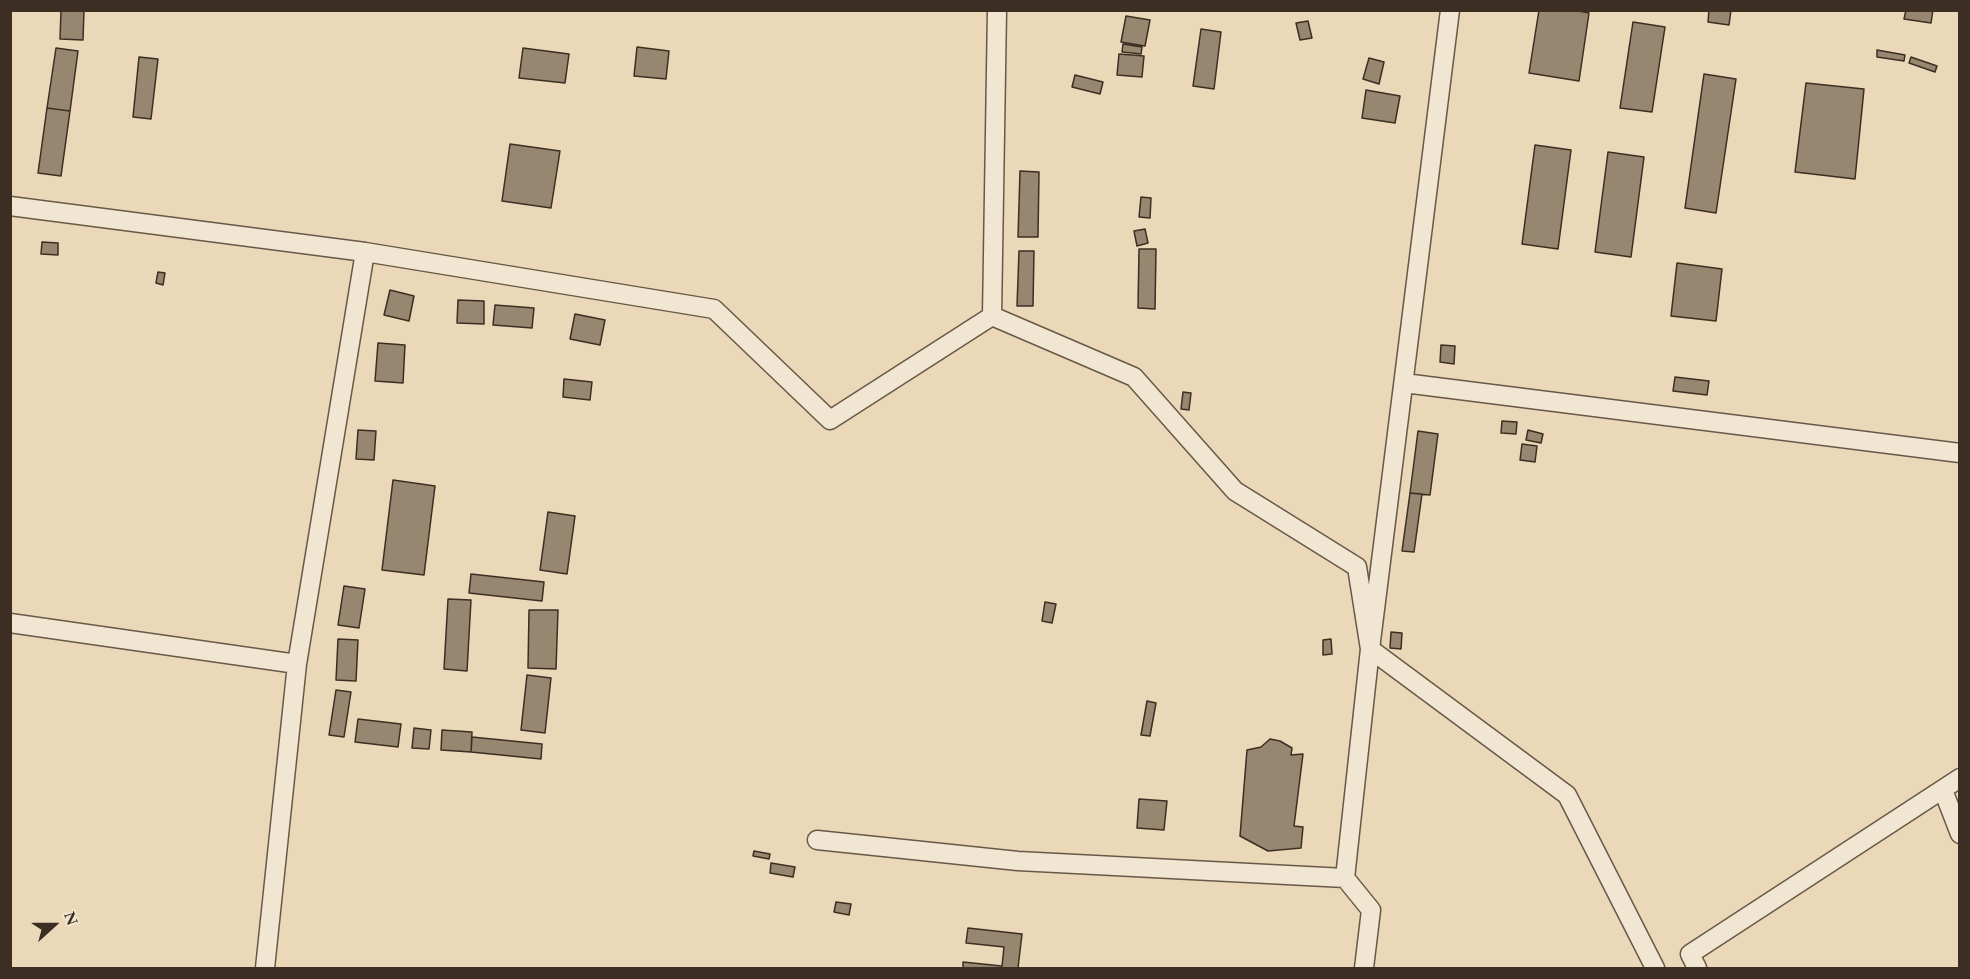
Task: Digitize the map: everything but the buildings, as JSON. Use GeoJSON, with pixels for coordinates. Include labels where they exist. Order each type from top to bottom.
{"type":"FeatureCollection","features":[{"type":"Feature","properties":{"kind":"street"},"geometry":{"type":"LineString","coordinates":[[992,316],[997,10]]}},
{"type":"Feature","properties":{"kind":"street"},"geometry":{"type":"LineString","coordinates":[[1364,969],[1371,910],[1345,878],[1370,649],[1450,10]]}},
{"type":"Feature","properties":{"kind":"street"},"geometry":{"type":"LineString","coordinates":[[10,206],[365,252],[714,309],[830,420],[992,316]]}},
{"type":"Feature","properties":{"kind":"street"},"geometry":{"type":"LineString","coordinates":[[265,969],[297,664],[365,252]]}},
{"type":"Feature","properties":{"kind":"street"},"geometry":{"type":"LineString","coordinates":[[992,316],[1134,377],[1236,491],[1357,567],[1370,649],[1568,795],[1655,969]]}},
{"type":"Feature","properties":{"kind":"street"},"geometry":{"type":"LineString","coordinates":[[1404,383],[1959,453]]}},
{"type":"Feature","properties":{"kind":"street"},"geometry":{"type":"LineString","coordinates":[[10,624],[297,664]]}},
{"type":"Feature","properties":{"kind":"street"},"geometry":{"type":"LineString","coordinates":[[1697,969],[1690,954],[1959,778]]}},
{"type":"Feature","properties":{"kind":"street"},"geometry":{"type":"LineString","coordinates":[[1943,790],[1959,834]]}},
{"type":"Feature","properties":{"kind":"street"},"geometry":{"type":"LineString","coordinates":[[817,840],[1018,861],[1345,878]]}}]}
